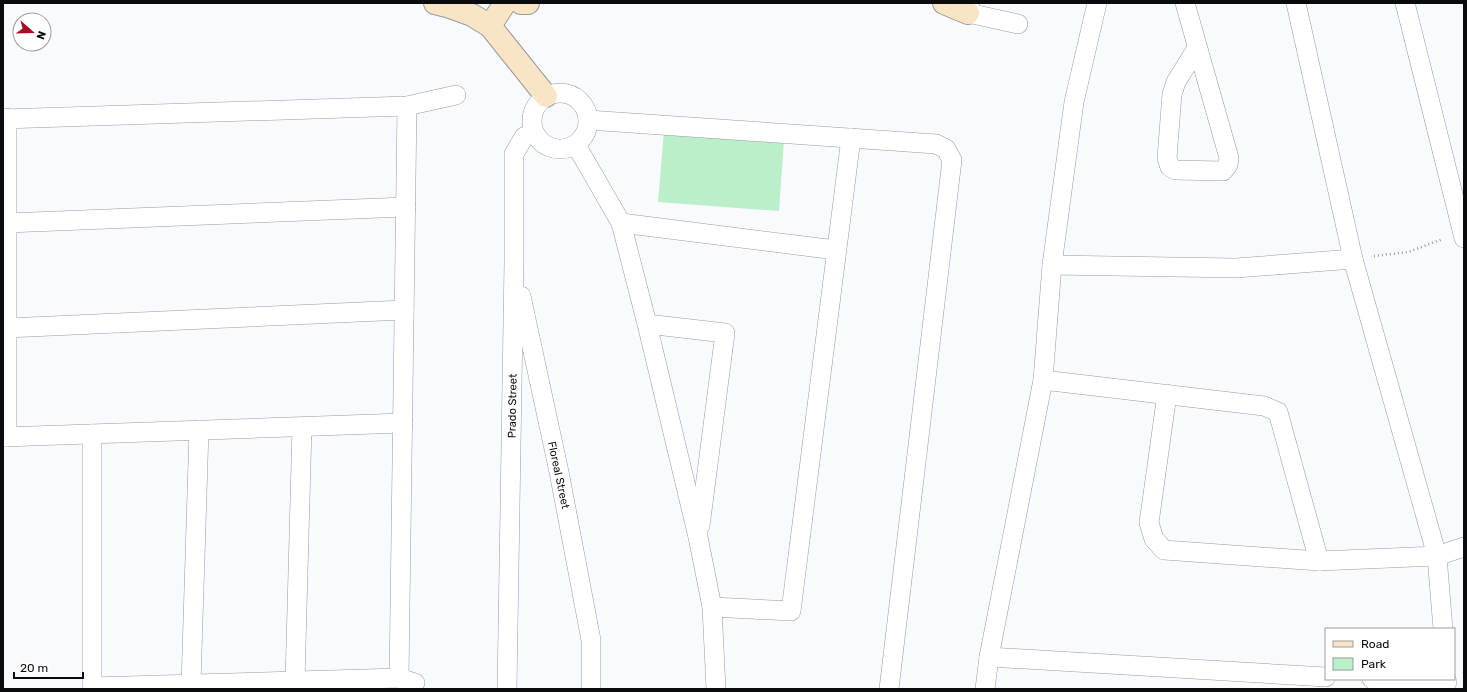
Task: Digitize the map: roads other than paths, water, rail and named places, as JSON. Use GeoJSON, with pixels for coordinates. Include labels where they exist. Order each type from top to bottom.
{"type":"FeatureCollection","features":[{"type":"Feature","properties":{"kind":"street"},"geometry":{"type":"LineString","coordinates":[[435,3],[472,15],[490,26],[546,96]]}},
{"type":"Feature","properties":{"kind":"street"},"geometry":{"type":"LineString","coordinates":[[490,26],[506,3]]}},
{"type":"Feature","properties":{"kind":"street"},"geometry":{"type":"LineString","coordinates":[[521,3],[528,3]]}},
{"type":"Feature","properties":{"kind":"street"},"geometry":{"type":"LineString","coordinates":[[944,3],[969,8],[1018,24]]}},
{"type":"Feature","properties":{"kind":"street"},"geometry":{"type":"LineString","coordinates":[[985,689],[989,657],[1043,380],[1052,265],[1074,102],[1097,3]]}},
{"type":"Feature","properties":{"kind":"street"},"geometry":{"type":"LineString","coordinates":[[1185,3],[1229,158],[1228,165],[1223,171],[1175,170],[1170,167],[1167,158],[1172,94],[1176,82],[1197,48]]}},
{"type":"Feature","properties":{"kind":"street"},"geometry":{"type":"LineString","coordinates":[[1296,3],[1353,259],[1437,556],[1443,628]]}},
{"type":"Feature","properties":{"kind":"street"},"geometry":{"type":"LineString","coordinates":[[1406,3],[1463,235]]}},
{"type":"Feature","properties":{"kind":"street"},"geometry":{"type":"LineString","coordinates":[[555,92],[575,96],[582,102],[588,120],[587,129],[583,138],[576,145],[566,149],[556,150],[547,147],[538,141],[533,132],[531,122],[533,112],[538,103],[546,96],[555,92]]}},
{"type":"Feature","properties":{"kind":"street"},"geometry":{"type":"LineString","coordinates":[[403,424],[5,437],[7,223],[5,118],[407,106],[456,95]]}},
{"type":"Feature","properties":{"kind":"street"},"geometry":{"type":"LineString","coordinates":[[92,434],[92,687],[296,681],[407,680],[403,424],[407,106]]}},
{"type":"Feature","properties":{"kind":"street"},"geometry":{"type":"LineString","coordinates":[[588,120],[936,144],[946,149],[952,160],[889,689]]}},
{"type":"Feature","properties":{"kind":"street","name":"Prado Street"},"geometry":{"type":"LineString","coordinates":[[507,689],[514,263],[514,154],[524,137],[533,132]]}},
{"type":"Feature","properties":{"kind":"street"},"geometry":{"type":"LineString","coordinates":[[712,607],[792,611],[851,138]]}},
{"type":"Feature","properties":{"kind":"street"},"geometry":{"type":"LineString","coordinates":[[576,145],[621,223],[647,324],[698,537],[712,607],[716,689]]}},
{"type":"Feature","properties":{"kind":"street"},"geometry":{"type":"LineString","coordinates":[[7,223],[406,207]]}},
{"type":"Feature","properties":{"kind":"street"},"geometry":{"type":"LineString","coordinates":[[621,223],[836,250]]}},
{"type":"Feature","properties":{"kind":"street"},"geometry":{"type":"LineString","coordinates":[[1052,265],[1236,268],[1353,259]]}},
{"type":"Feature","properties":{"kind":"street","name":"Floreal Street"},"geometry":{"type":"LineString","coordinates":[[514,263],[559,472],[592,640],[591,689]]}},
{"type":"Feature","properties":{"kind":"street"},"geometry":{"type":"LineString","coordinates":[[7,328],[404,310]]}},
{"type":"Feature","properties":{"kind":"street"},"geometry":{"type":"LineString","coordinates":[[647,324],[725,333],[698,537]]}},
{"type":"Feature","properties":{"kind":"street"},"geometry":{"type":"LineString","coordinates":[[1043,380],[1264,406],[1278,412],[1319,561]]}},
{"type":"Feature","properties":{"kind":"street"},"geometry":{"type":"LineString","coordinates":[[1167,394],[1149,523],[1154,539],[1164,550],[1319,561],[1437,556],[1464,548]]}},
{"type":"Feature","properties":{"kind":"street"},"geometry":{"type":"LineString","coordinates":[[296,681],[302,427]]}},
{"type":"Feature","properties":{"kind":"street"},"geometry":{"type":"LineString","coordinates":[[191,684],[199,430]]}},
{"type":"Feature","properties":{"kind":"street"},"geometry":{"type":"LineString","coordinates":[[989,657],[1325,677]]}},
{"type":"Feature","properties":{"kind":"street"},"geometry":{"type":"LineString","coordinates":[[1390,680],[1446,683]]}}]}
